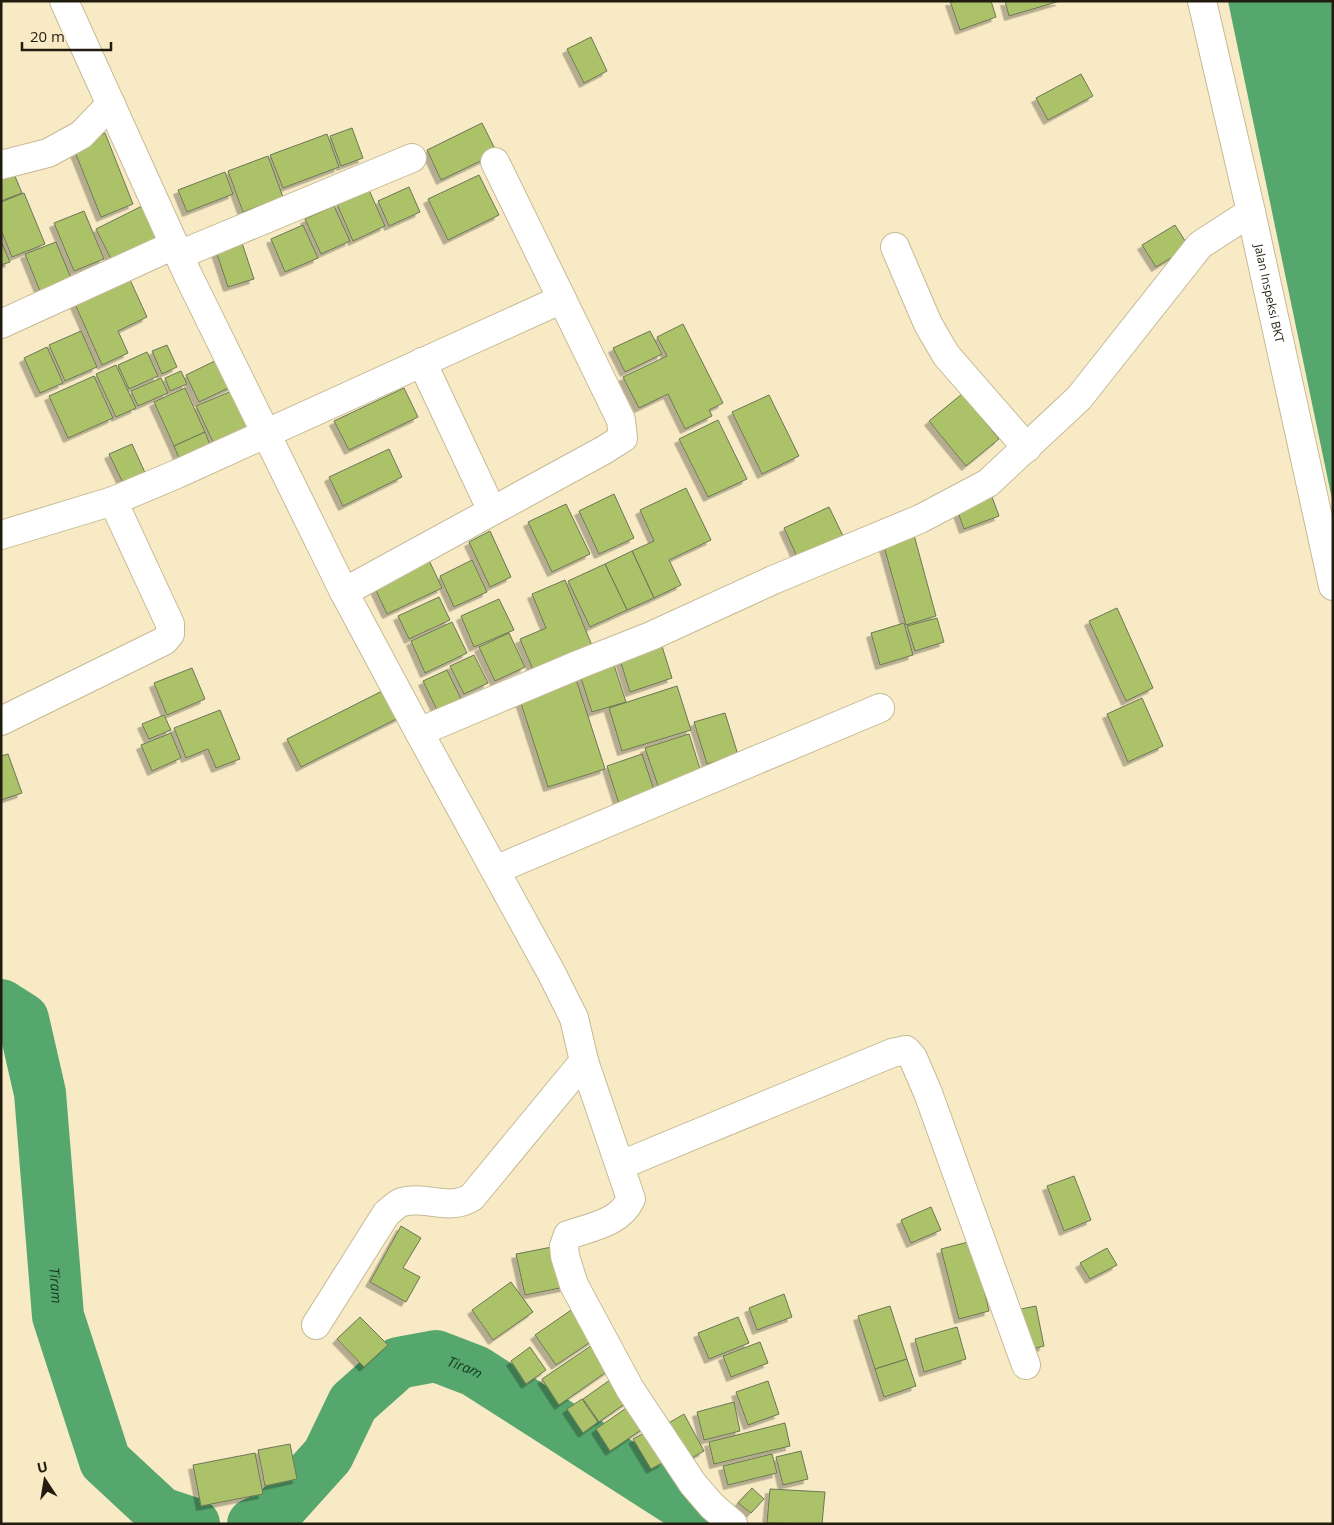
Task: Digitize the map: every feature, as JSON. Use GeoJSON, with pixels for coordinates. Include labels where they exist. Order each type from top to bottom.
{"type":"FeatureCollection","features":[{"type":"Feature","properties":{"kind":"street"},"geometry":{"type":"LineString","coordinates":[[64,1],[188,275],[344,592],[574,1018],[584,1061],[631,1198],[627,1208],[611,1220],[568,1235],[564,1246],[574,1285],[630,1388],[693,1484],[712,1506],[733,1524]]}},
{"type":"Feature","properties":{"kind":"street","name":"Jalan Inspeksi BKT"},"geometry":{"type":"LineString","coordinates":[[1202,1],[1251,212],[1333,586]]}},
{"type":"Feature","properties":{"kind":"street"},"geometry":{"type":"LineString","coordinates":[[1,165],[48,153],[81,135],[111,104]]}},
{"type":"Feature","properties":{"kind":"street"},"geometry":{"type":"LineString","coordinates":[[1,324],[177,250],[412,158]]}},
{"type":"Feature","properties":{"kind":"street"},"geometry":{"type":"LineString","coordinates":[[344,592],[623,438],[620,420],[495,162]]}},
{"type":"Feature","properties":{"kind":"street"},"geometry":{"type":"LineString","coordinates":[[418,732],[650,636],[773,580],[920,519],[988,483],[1079,398],[1200,245],[1251,212]]}},
{"type":"Feature","properties":{"kind":"street"},"geometry":{"type":"LineString","coordinates":[[895,247],[928,324],[946,355],[1027,448]]}},
{"type":"Feature","properties":{"kind":"street"},"geometry":{"type":"LineString","coordinates":[[1,535],[114,501],[562,299]]}},
{"type":"Feature","properties":{"kind":"street"},"geometry":{"type":"LineString","coordinates":[[422,362],[492,511]]}},
{"type":"Feature","properties":{"kind":"street"},"geometry":{"type":"LineString","coordinates":[[1,721],[164,641],[170,634],[170,624],[114,501]]}},
{"type":"Feature","properties":{"kind":"street"},"geometry":{"type":"LineString","coordinates":[[495,870],[880,708]]}},
{"type":"Feature","properties":{"kind":"street"},"geometry":{"type":"LineString","coordinates":[[621,1165],[892,1053],[906,1050],[913,1058],[928,1093],[1026,1365]]}},
{"type":"Feature","properties":{"kind":"street"},"geometry":{"type":"LineString","coordinates":[[316,1325],[386,1214],[400,1202],[414,1200],[445,1204],[463,1203],[472,1197],[584,1061]]}},
{"type":"Feature","properties":{"kind":"shaded area"},"geometry":{"type":"Polygon","coordinates":[[[1228,1],[1333,1],[1333,504],[1228,1]]]}},
{"type":"Feature","properties":{"kind":"building"},"geometry":{"type":"Polygon","coordinates":[[[950,1],[991,1],[996,17],[960,30],[950,1]]]}},
{"type":"Feature","properties":{"kind":"building"},"geometry":{"type":"Polygon","coordinates":[[[1005,1],[1060,1],[1009,16],[1005,1]]]}},
{"type":"Feature","properties":{"kind":"building"},"geometry":{"type":"Polygon","coordinates":[[[591,37],[607,71],[584,83],[567,49],[591,37]]]}},
{"type":"Feature","properties":{"kind":"building"},"geometry":{"type":"Polygon","coordinates":[[[1081,74],[1093,96],[1048,120],[1036,98],[1081,74]]]}},
{"type":"Feature","properties":{"kind":"building"},"geometry":{"type":"Polygon","coordinates":[[[482,123],[497,153],[441,180],[427,150],[482,123]]]}},
{"type":"Feature","properties":{"kind":"building"},"geometry":{"type":"Polygon","coordinates":[[[352,128],[363,158],[341,166],[330,136],[352,128]]]}},
{"type":"Feature","properties":{"kind":"building"},"geometry":{"type":"Polygon","coordinates":[[[105,133],[133,204],[101,217],[73,147],[105,133]]]}},
{"type":"Feature","properties":{"kind":"building"},"geometry":{"type":"Polygon","coordinates":[[[327,134],[339,167],[283,188],[270,155],[327,134]]]}},
{"type":"Feature","properties":{"kind":"building"},"geometry":{"type":"Polygon","coordinates":[[[268,156],[283,197],[243,212],[228,171],[268,156]]]}},
{"type":"Feature","properties":{"kind":"building"},"geometry":{"type":"Polygon","coordinates":[[[12,169],[22,193],[1,201],[1,174],[12,169]]]}},
{"type":"Feature","properties":{"kind":"building"},"geometry":{"type":"Polygon","coordinates":[[[225,172],[233,194],[187,212],[178,190],[225,172]]]}},
{"type":"Feature","properties":{"kind":"building"},"geometry":{"type":"Polygon","coordinates":[[[479,175],[499,215],[448,240],[428,199],[479,175]]]}},
{"type":"Feature","properties":{"kind":"building"},"geometry":{"type":"Polygon","coordinates":[[[409,187],[420,212],[389,226],[378,201],[409,187]]]}},
{"type":"Feature","properties":{"kind":"building"},"geometry":{"type":"Polygon","coordinates":[[[369,190],[385,226],[353,241],[337,204],[369,190]]]}},
{"type":"Feature","properties":{"kind":"building"},"geometry":{"type":"Polygon","coordinates":[[[24,193],[45,244],[12,257],[1,230],[1,202],[24,193]]]}},
{"type":"Feature","properties":{"kind":"building"},"geometry":{"type":"Polygon","coordinates":[[[144,205],[162,241],[114,265],[96,229],[144,205]]]}},
{"type":"Feature","properties":{"kind":"building"},"geometry":{"type":"Polygon","coordinates":[[[334,206],[350,241],[321,254],[305,219],[334,206]]]}},
{"type":"Feature","properties":{"kind":"building"},"geometry":{"type":"Polygon","coordinates":[[[84,211],[104,259],[74,271],[54,223],[84,211]]]}},
{"type":"Feature","properties":{"kind":"building"},"geometry":{"type":"Polygon","coordinates":[[[303,225],[318,258],[285,272],[271,239],[303,225]]]}},
{"type":"Feature","properties":{"kind":"building"},"geometry":{"type":"Polygon","coordinates":[[[1175,225],[1189,247],[1156,267],[1142,245],[1175,225]]]}},
{"type":"Feature","properties":{"kind":"building"},"geometry":{"type":"Polygon","coordinates":[[[240,237],[254,279],[228,287],[214,245],[240,237]]]}},
{"type":"Feature","properties":{"kind":"building"},"geometry":{"type":"Polygon","coordinates":[[[1,241],[10,262],[1,265],[1,241]]]}},
{"type":"Feature","properties":{"kind":"building"},"geometry":{"type":"Polygon","coordinates":[[[56,242],[71,278],[40,291],[25,254],[56,242]]]}},
{"type":"Feature","properties":{"kind":"building"},"geometry":{"type":"Polygon","coordinates":[[[126,271],[147,317],[118,331],[128,353],[102,365],[71,295],[126,271]]]}},
{"type":"Feature","properties":{"kind":"building"},"geometry":{"type":"Polygon","coordinates":[[[683,324],[723,403],[709,410],[712,416],[685,429],[668,394],[639,408],[623,377],[667,356],[657,337],[683,324]]]}},
{"type":"Feature","properties":{"kind":"building"},"geometry":{"type":"Polygon","coordinates":[[[81,331],[97,367],[65,381],[49,345],[81,331]]]}},
{"type":"Feature","properties":{"kind":"building"},"geometry":{"type":"Polygon","coordinates":[[[650,331],[662,354],[625,372],[613,348],[650,331]]]}},
{"type":"Feature","properties":{"kind":"building"},"geometry":{"type":"Polygon","coordinates":[[[167,345],[177,367],[162,374],[152,351],[167,345]]]}},
{"type":"Feature","properties":{"kind":"building"},"geometry":{"type":"Polygon","coordinates":[[[47,347],[63,383],[40,393],[24,358],[47,347]]]}},
{"type":"Feature","properties":{"kind":"building"},"geometry":{"type":"Polygon","coordinates":[[[147,352],[158,376],[129,389],[118,365],[147,352]]]}},
{"type":"Feature","properties":{"kind":"building"},"geometry":{"type":"Polygon","coordinates":[[[223,357],[237,384],[199,402],[186,375],[223,357]]]}},
{"type":"Feature","properties":{"kind":"building"},"geometry":{"type":"Polygon","coordinates":[[[116,365],[136,408],[116,417],[96,374],[116,365]]]}},
{"type":"Feature","properties":{"kind":"building"},"geometry":{"type":"Polygon","coordinates":[[[181,371],[187,384],[170,391],[165,378],[181,371]]]}},
{"type":"Feature","properties":{"kind":"building"},"geometry":{"type":"Polygon","coordinates":[[[94,376],[113,418],[68,438],[49,396],[94,376]]]}},
{"type":"Feature","properties":{"kind":"building"},"geometry":{"type":"Polygon","coordinates":[[[161,378],[168,393],[138,406],[131,391],[161,378]]]}},
{"type":"Feature","properties":{"kind":"building"},"geometry":{"type":"Polygon","coordinates":[[[185,388],[205,432],[174,446],[154,402],[185,388]]]}},
{"type":"Feature","properties":{"kind":"building"},"geometry":{"type":"Polygon","coordinates":[[[239,388],[256,425],[214,444],[196,406],[239,388]]]}},
{"type":"Feature","properties":{"kind":"building"},"geometry":{"type":"Polygon","coordinates":[[[404,388],[418,417],[349,450],[334,421],[404,388]]]}},
{"type":"Feature","properties":{"kind":"building"},"geometry":{"type":"Polygon","coordinates":[[[962,394],[999,439],[966,466],[929,421],[962,394]]]}},
{"type":"Feature","properties":{"kind":"building"},"geometry":{"type":"Polygon","coordinates":[[[769,395],[799,456],[762,474],[732,412],[769,395]]]}},
{"type":"Feature","properties":{"kind":"building"},"geometry":{"type":"Polygon","coordinates":[[[718,420],[747,479],[708,497],[679,439],[718,420]]]}},
{"type":"Feature","properties":{"kind":"building"},"geometry":{"type":"Polygon","coordinates":[[[205,432],[212,450],[181,463],[174,446],[205,432]]]}},
{"type":"Feature","properties":{"kind":"building"},"geometry":{"type":"Polygon","coordinates":[[[132,444],[147,477],[125,487],[109,454],[132,444]]]}},
{"type":"Feature","properties":{"kind":"building"},"geometry":{"type":"Polygon","coordinates":[[[389,449],[402,477],[343,506],[329,477],[389,449]]]}},
{"type":"Feature","properties":{"kind":"building"},"geometry":{"type":"Polygon","coordinates":[[[686,488],[711,540],[669,560],[681,585],[654,598],[632,551],[654,541],[640,510],[686,488]]]}},
{"type":"Feature","properties":{"kind":"building"},"geometry":{"type":"Polygon","coordinates":[[[614,494],[634,538],[599,554],[579,511],[614,494]]]}},
{"type":"Feature","properties":{"kind":"building"},"geometry":{"type":"Polygon","coordinates":[[[991,494],[999,516],[964,529],[956,507],[991,494]]]}},
{"type":"Feature","properties":{"kind":"building"},"geometry":{"type":"Polygon","coordinates":[[[566,504],[590,554],[552,572],[528,522],[566,504]]]}},
{"type":"Feature","properties":{"kind":"building"},"geometry":{"type":"Polygon","coordinates":[[[829,507],[844,538],[798,559],[784,528],[829,507]]]}},
{"type":"Feature","properties":{"kind":"building"},"geometry":{"type":"Polygon","coordinates":[[[490,531],[511,577],[490,587],[469,542],[490,531]]]}},
{"type":"Feature","properties":{"kind":"building"},"geometry":{"type":"Polygon","coordinates":[[[914,535],[936,616],[906,625],[883,543],[914,535]]]}},
{"type":"Feature","properties":{"kind":"building"},"geometry":{"type":"Polygon","coordinates":[[[632,551],[654,598],[627,610],[605,564],[632,551]]]}},
{"type":"Feature","properties":{"kind":"building"},"geometry":{"type":"Polygon","coordinates":[[[427,556],[442,588],[387,614],[372,582],[427,556]]]}},
{"type":"Feature","properties":{"kind":"building"},"geometry":{"type":"Polygon","coordinates":[[[472,560],[487,592],[454,607],[440,576],[472,560]]]}},
{"type":"Feature","properties":{"kind":"building"},"geometry":{"type":"Polygon","coordinates":[[[605,564],[627,610],[590,627],[568,581],[605,564]]]}},
{"type":"Feature","properties":{"kind":"building"},"geometry":{"type":"Polygon","coordinates":[[[565,580],[593,648],[534,672],[520,639],[546,628],[532,594],[565,580]]]}},
{"type":"Feature","properties":{"kind":"building"},"geometry":{"type":"Polygon","coordinates":[[[439,597],[450,620],[409,639],[398,616],[439,597]]]}},
{"type":"Feature","properties":{"kind":"building"},"geometry":{"type":"Polygon","coordinates":[[[499,599],[514,630],[474,647],[461,616],[499,599]]]}},
{"type":"Feature","properties":{"kind":"building"},"geometry":{"type":"Polygon","coordinates":[[[1117,608],[1153,688],[1126,701],[1089,621],[1117,608]]]}},
{"type":"Feature","properties":{"kind":"building"},"geometry":{"type":"Polygon","coordinates":[[[937,618],[944,642],[915,651],[907,626],[937,618]]]}},
{"type":"Feature","properties":{"kind":"building"},"geometry":{"type":"Polygon","coordinates":[[[452,622],[467,653],[425,673],[411,641],[452,622]]]}},
{"type":"Feature","properties":{"kind":"building"},"geometry":{"type":"Polygon","coordinates":[[[904,623],[913,655],[880,665],[871,633],[904,623]]]}},
{"type":"Feature","properties":{"kind":"building"},"geometry":{"type":"Polygon","coordinates":[[[509,633],[525,667],[495,681],[479,647],[509,633]]]}},
{"type":"Feature","properties":{"kind":"building"},"geometry":{"type":"Polygon","coordinates":[[[660,640],[672,678],[630,692],[618,653],[660,640]]]}},
{"type":"Feature","properties":{"kind":"building"},"geometry":{"type":"Polygon","coordinates":[[[474,655],[488,683],[464,694],[450,666],[474,655]]]}},
{"type":"Feature","properties":{"kind":"building"},"geometry":{"type":"Polygon","coordinates":[[[612,659],[626,702],[592,712],[578,669],[612,659]]]}},
{"type":"Feature","properties":{"kind":"building"},"geometry":{"type":"Polygon","coordinates":[[[192,668],[205,699],[167,715],[154,683],[192,668]]]}},
{"type":"Feature","properties":{"kind":"building"},"geometry":{"type":"Polygon","coordinates":[[[447,670],[461,699],[437,710],[423,681],[447,670]]]}},
{"type":"Feature","properties":{"kind":"building"},"geometry":{"type":"Polygon","coordinates":[[[576,679],[605,769],[548,787],[519,697],[576,679]]]}},
{"type":"Feature","properties":{"kind":"building"},"geometry":{"type":"Polygon","coordinates":[[[392,686],[406,714],[301,767],[287,739],[392,686]]]}},
{"type":"Feature","properties":{"kind":"building"},"geometry":{"type":"Polygon","coordinates":[[[677,686],[691,730],[622,751],[609,708],[677,686]]]}},
{"type":"Feature","properties":{"kind":"building"},"geometry":{"type":"Polygon","coordinates":[[[1142,698],[1163,746],[1128,762],[1107,714],[1142,698]]]}},
{"type":"Feature","properties":{"kind":"building"},"geometry":{"type":"Polygon","coordinates":[[[220,710],[240,759],[216,768],[208,749],[186,758],[174,728],[220,710]]]}},
{"type":"Feature","properties":{"kind":"building"},"geometry":{"type":"Polygon","coordinates":[[[725,713],[738,755],[707,764],[694,722],[725,713]]]}},
{"type":"Feature","properties":{"kind":"building"},"geometry":{"type":"Polygon","coordinates":[[[164,715],[171,730],[149,739],[142,724],[164,715]]]}},
{"type":"Feature","properties":{"kind":"building"},"geometry":{"type":"Polygon","coordinates":[[[171,733],[181,758],[152,771],[141,745],[171,733]]]}},
{"type":"Feature","properties":{"kind":"building"},"geometry":{"type":"Polygon","coordinates":[[[689,734],[702,775],[659,789],[645,748],[689,734]]]}},
{"type":"Feature","properties":{"kind":"building"},"geometry":{"type":"Polygon","coordinates":[[[8,754],[22,793],[1,800],[1,756],[8,754]]]}},
{"type":"Feature","properties":{"kind":"building"},"geometry":{"type":"Polygon","coordinates":[[[642,754],[656,796],[620,807],[607,766],[642,754]]]}},
{"type":"Feature","properties":{"kind":"building"},"geometry":{"type":"Polygon","coordinates":[[[1074,1176],[1091,1220],[1064,1231],[1047,1186],[1074,1176]]]}},
{"type":"Feature","properties":{"kind":"building"},"geometry":{"type":"Polygon","coordinates":[[[931,1207],[941,1230],[911,1243],[901,1220],[931,1207]]]}},
{"type":"Feature","properties":{"kind":"building"},"geometry":{"type":"Polygon","coordinates":[[[401,1226],[421,1238],[403,1268],[420,1277],[406,1302],[370,1282],[401,1226]]]}},
{"type":"Feature","properties":{"kind":"building"},"geometry":{"type":"Polygon","coordinates":[[[972,1241],[989,1311],[959,1319],[941,1249],[972,1241]]]}},
{"type":"Feature","properties":{"kind":"building"},"geometry":{"type":"Polygon","coordinates":[[[557,1246],[565,1287],[525,1295],[516,1254],[557,1246]]]}},
{"type":"Feature","properties":{"kind":"building"},"geometry":{"type":"Polygon","coordinates":[[[1107,1248],[1117,1265],[1090,1279],[1080,1263],[1107,1248]]]}},
{"type":"Feature","properties":{"kind":"building"},"geometry":{"type":"Polygon","coordinates":[[[511,1282],[533,1312],[493,1340],[472,1310],[511,1282]]]}},
{"type":"Feature","properties":{"kind":"building"},"geometry":{"type":"Polygon","coordinates":[[[784,1294],[792,1317],[757,1330],[749,1308],[784,1294]]]}},
{"type":"Feature","properties":{"kind":"building"},"geometry":{"type":"Polygon","coordinates":[[[577,1306],[598,1337],[556,1365],[535,1335],[577,1306]]]}},
{"type":"Feature","properties":{"kind":"building"},"geometry":{"type":"Polygon","coordinates":[[[890,1306],[907,1359],[875,1369],[858,1316],[890,1306]]]}},
{"type":"Feature","properties":{"kind":"building"},"geometry":{"type":"Polygon","coordinates":[[[1036,1306],[1044,1346],[1025,1351],[1016,1310],[1036,1306]]]}},
{"type":"Feature","properties":{"kind":"building"},"geometry":{"type":"Polygon","coordinates":[[[360,1317],[388,1345],[364,1367],[337,1339],[360,1317]]]}},
{"type":"Feature","properties":{"kind":"building"},"geometry":{"type":"Polygon","coordinates":[[[738,1317],[749,1343],[709,1359],[698,1333],[738,1317]]]}},
{"type":"Feature","properties":{"kind":"building"},"geometry":{"type":"Polygon","coordinates":[[[957,1327],[966,1359],[924,1372],[915,1339],[957,1327]]]}},
{"type":"Feature","properties":{"kind":"building"},"geometry":{"type":"Polygon","coordinates":[[[598,1341],[615,1366],[559,1405],[542,1379],[598,1341]]]}},
{"type":"Feature","properties":{"kind":"building"},"geometry":{"type":"Polygon","coordinates":[[[760,1342],[768,1363],[731,1377],[723,1356],[760,1342]]]}},
{"type":"Feature","properties":{"kind":"building"},"geometry":{"type":"Polygon","coordinates":[[[530,1347],[546,1370],[526,1384],[511,1361],[530,1347]]]}},
{"type":"Feature","properties":{"kind":"building"},"geometry":{"type":"Polygon","coordinates":[[[907,1359],[916,1386],[884,1397],[875,1369],[907,1359]]]}},
{"type":"Feature","properties":{"kind":"building"},"geometry":{"type":"Polygon","coordinates":[[[617,1375],[633,1398],[599,1422],[583,1399],[617,1375]]]}},
{"type":"Feature","properties":{"kind":"building"},"geometry":{"type":"Polygon","coordinates":[[[768,1381],[779,1414],[748,1425],[736,1392],[768,1381]]]}},
{"type":"Feature","properties":{"kind":"building"},"geometry":{"type":"Polygon","coordinates":[[[582,1399],[598,1422],[583,1433],[567,1409],[582,1399]]]}},
{"type":"Feature","properties":{"kind":"building"},"geometry":{"type":"Polygon","coordinates":[[[734,1402],[740,1431],[704,1440],[697,1412],[734,1402]]]}},
{"type":"Feature","properties":{"kind":"building"},"geometry":{"type":"Polygon","coordinates":[[[632,1404],[647,1426],[610,1451],[596,1429],[632,1404]]]}},
{"type":"Feature","properties":{"kind":"building"},"geometry":{"type":"Polygon","coordinates":[[[684,1414],[704,1451],[681,1464],[660,1428],[684,1414]]]}},
{"type":"Feature","properties":{"kind":"building"},"geometry":{"type":"Polygon","coordinates":[[[785,1423],[790,1446],[714,1464],[709,1442],[785,1423]]]}},
{"type":"Feature","properties":{"kind":"building"},"geometry":{"type":"Polygon","coordinates":[[[646,1432],[664,1462],[651,1469],[633,1439],[646,1432]]]}},
{"type":"Feature","properties":{"kind":"building"},"geometry":{"type":"Polygon","coordinates":[[[290,1444],[297,1479],[265,1486],[258,1450],[290,1444]]]}},
{"type":"Feature","properties":{"kind":"building"},"geometry":{"type":"Polygon","coordinates":[[[801,1451],[808,1479],[783,1485],[776,1457],[801,1451]]]}},
{"type":"Feature","properties":{"kind":"building"},"geometry":{"type":"Polygon","coordinates":[[[255,1453],[263,1494],[201,1506],[193,1465],[255,1453]]]}},
{"type":"Feature","properties":{"kind":"building"},"geometry":{"type":"Polygon","coordinates":[[[772,1454],[777,1473],[728,1485],[723,1466],[772,1454]]]}},
{"type":"Feature","properties":{"kind":"building"},"geometry":{"type":"Polygon","coordinates":[[[752,1488],[764,1499],[751,1513],[738,1503],[752,1488]]]}},
{"type":"Feature","properties":{"kind":"building"},"geometry":{"type":"Polygon","coordinates":[[[770,1489],[825,1492],[822,1524],[767,1523],[770,1489]]]}},
{"type":"Feature","properties":{"kind":"waterway","name":"Tiram"},"geometry":{"type":"LineString","coordinates":[[1,1005],[23,1019],[40,1093],[58,1316],[105,1461],[161,1513],[194,1524]]}},
{"type":"Feature","properties":{"kind":"waterway","name":"Tiram"},"geometry":{"type":"LineString","coordinates":[[253,1524],[275,1514],[328,1455],[353,1403],[398,1363],[436,1356],[475,1371],[706,1519],[710,1524]]}}]}
